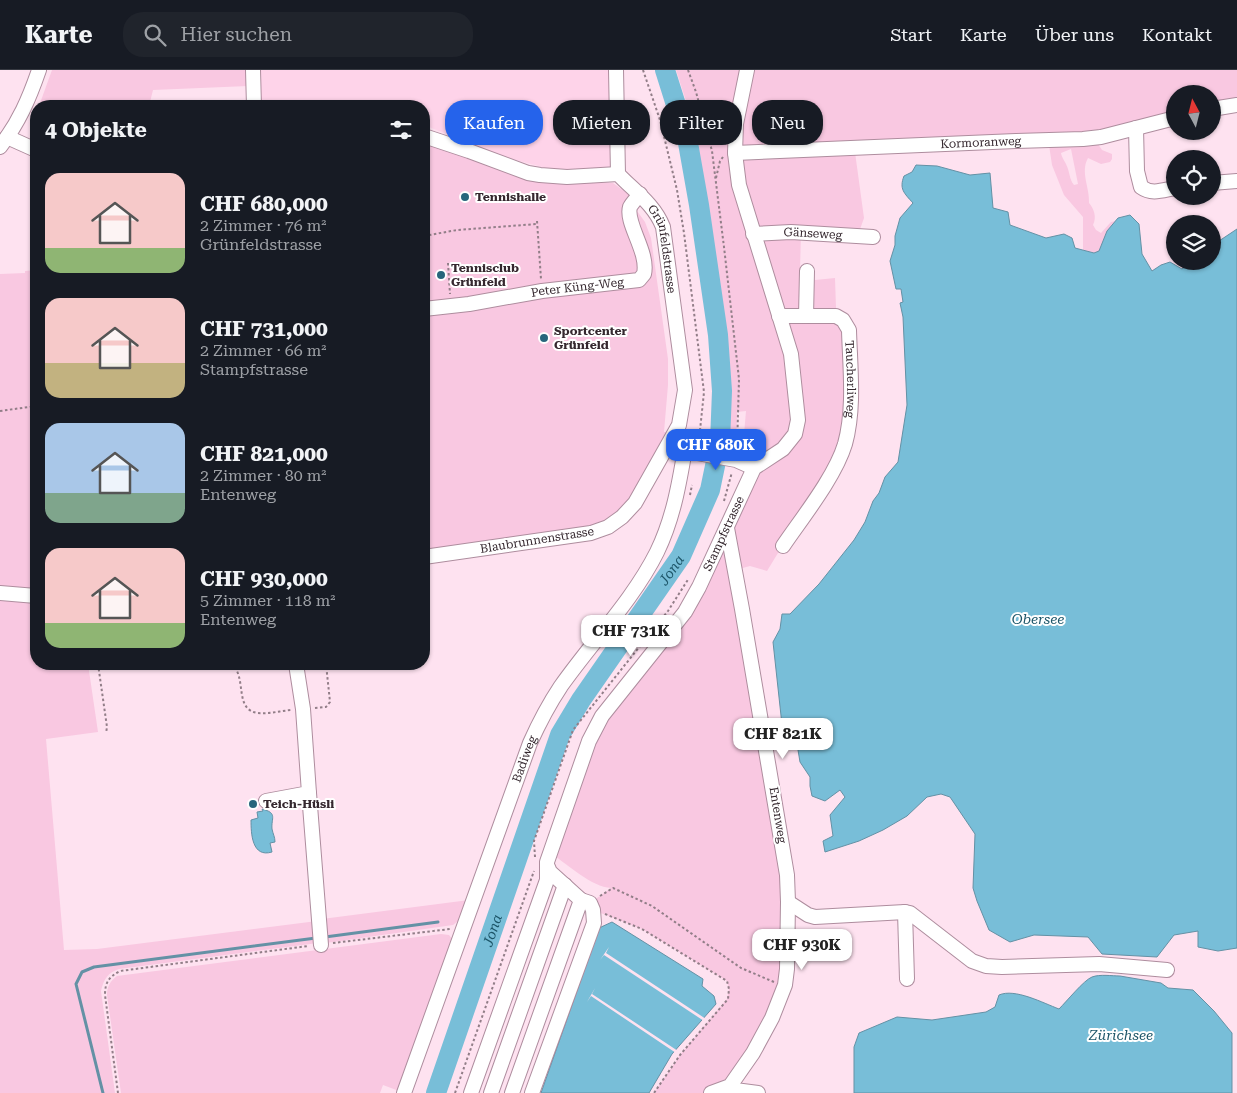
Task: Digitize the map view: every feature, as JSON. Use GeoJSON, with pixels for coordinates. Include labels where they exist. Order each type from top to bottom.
{"type":"FeatureCollection","features":[{"type":"Feature","properties":{"kind":"street"},"geometry":{"type":"LineString","coordinates":[[30,148],[4,142],[20,118],[39,70]]}},
{"type":"Feature","properties":{"kind":"street"},"geometry":{"type":"LineString","coordinates":[[253,70],[254,100]]}},
{"type":"Feature","properties":{"kind":"street"},"geometry":{"type":"LineString","coordinates":[[430,138],[528,173],[567,177],[618,174],[616,70]]}},
{"type":"Feature","properties":{"kind":"street"},"geometry":{"type":"LineString","coordinates":[[668,446],[736,460],[754,468],[788,444],[793,439],[796,430],[798,420],[792,360],[739,185],[735,153],[736,124],[748,70]]}},
{"type":"Feature","properties":{"kind":"street"},"geometry":{"type":"LineString","coordinates":[[1221,108],[1237,105]]}},
{"type":"Feature","properties":{"kind":"street","name":"Kormoranweg"},"geometry":{"type":"LineString","coordinates":[[735,153],[1016,140],[1083,139],[1101,137],[1166,120]]}},
{"type":"Feature","properties":{"kind":"street"},"geometry":{"type":"LineString","coordinates":[[1136,128],[1137,171],[1141,187],[1146,191],[1152,192],[1166,190]]}},
{"type":"Feature","properties":{"kind":"street","name":"Grünfeldstrasse"},"geometry":{"type":"LineString","coordinates":[[618,174],[640,194],[656,213],[663,226],[685,390],[679,425],[668,446]]}},
{"type":"Feature","properties":{"kind":"street"},"geometry":{"type":"LineString","coordinates":[[1221,182],[1237,181]]}},
{"type":"Feature","properties":{"kind":"street","name":"Peter Küng-Weg"},"geometry":{"type":"LineString","coordinates":[[430,308],[542,291],[639,280],[645,271],[645,260],[630,207],[640,194]]}},
{"type":"Feature","properties":{"kind":"street","name":"Gänseweg"},"geometry":{"type":"LineString","coordinates":[[753,234],[791,232],[873,237]]}},
{"type":"Feature","properties":{"kind":"street"},"geometry":{"type":"LineString","coordinates":[[806,316],[807,272]]}},
{"type":"Feature","properties":{"kind":"street","name":"Taucherliweg"},"geometry":{"type":"LineString","coordinates":[[779,316],[836,316],[843,320],[849,330],[851,410],[844,445],[829,478],[783,546]]}},
{"type":"Feature","properties":{"kind":"street","name":"Blaubrunnenstrasse"},"geometry":{"type":"LineString","coordinates":[[430,556],[590,533],[608,528],[635,503],[668,446]]}},
{"type":"Feature","properties":{"kind":"street","name":"Badiweg"},"geometry":{"type":"LineString","coordinates":[[404,1093],[530,743],[545,712],[561,687],[635,588],[656,553],[668,527],[694,452]]}},
{"type":"Feature","properties":{"kind":"street","name":"Stampfstrasse"},"geometry":{"type":"LineString","coordinates":[[471,1093],[547,880],[539,863],[589,741],[602,716],[685,612],[699,587],[754,468]]}},
{"type":"Feature","properties":{"kind":"street","name":"Entenweg"},"geometry":{"type":"LineString","coordinates":[[727,528],[776,805],[787,875],[788,902],[785,985],[772,1018],[753,1053],[730,1086]]}},
{"type":"Feature","properties":{"kind":"street"},"geometry":{"type":"LineString","coordinates":[[0,593],[30,596]]}},
{"type":"Feature","properties":{"kind":"street"},"geometry":{"type":"LineString","coordinates":[[297,670],[303,709],[321,938]]}},
{"type":"Feature","properties":{"kind":"street"},"geometry":{"type":"LineString","coordinates":[[266,801],[310,793]]}},
{"type":"Feature","properties":{"kind":"street"},"geometry":{"type":"LineString","coordinates":[[532,1093],[594,923],[588,904],[539,863]]}},
{"type":"Feature","properties":{"kind":"street"},"geometry":{"type":"LineString","coordinates":[[491,1093],[565,885]]}},
{"type":"Feature","properties":{"kind":"street"},"geometry":{"type":"LineString","coordinates":[[788,902],[814,917],[905,912],[915,916],[972,961],[986,966],[1099,964],[1167,970]]}},
{"type":"Feature","properties":{"kind":"street"},"geometry":{"type":"LineString","coordinates":[[512,1093],[588,904]]}},
{"type":"Feature","properties":{"kind":"street"},"geometry":{"type":"LineString","coordinates":[[905,912],[907,979]]}},
{"type":"Feature","properties":{"kind":"street"},"geometry":{"type":"LineString","coordinates":[[711,1093],[730,1086],[734,1090],[758,1093]]}},
{"type":"Feature","properties":{"kind":"path"},"geometry":{"type":"LineString","coordinates":[[642,70],[660,120],[678,190],[688,259],[704,392],[702,426],[694,452]]}},
{"type":"Feature","properties":{"kind":"path"},"geometry":{"type":"LineString","coordinates":[[688,70],[712,152],[739,379],[736,460],[722,507]]}},
{"type":"Feature","properties":{"kind":"path"},"geometry":{"type":"LineString","coordinates":[[430,235],[457,230],[537,223],[542,291]]}},
{"type":"Feature","properties":{"kind":"path"},"geometry":{"type":"LineString","coordinates":[[448,262],[451,306]]}},
{"type":"Feature","properties":{"kind":"path"},"geometry":{"type":"LineString","coordinates":[[0,411],[30,407]]}},
{"type":"Feature","properties":{"kind":"path"},"geometry":{"type":"LineString","coordinates":[[687,501],[692,485]]}},
{"type":"Feature","properties":{"kind":"path"},"geometry":{"type":"LineString","coordinates":[[455,1093],[539,863],[534,841],[573,730],[668,611],[689,577]]}},
{"type":"Feature","properties":{"kind":"path"},"geometry":{"type":"LineString","coordinates":[[99,670],[107,727],[106,732]]}},
{"type":"Feature","properties":{"kind":"path"},"geometry":{"type":"LineString","coordinates":[[236,670],[240,677],[243,703],[250,710],[258,713],[326,707],[330,702],[327,670]]}},
{"type":"Feature","properties":{"kind":"path"},"geometry":{"type":"LineString","coordinates":[[534,841],[540,852]]}},
{"type":"Feature","properties":{"kind":"path"},"geometry":{"type":"LineString","coordinates":[[588,904],[613,888],[652,906],[741,968],[769,981],[785,985]]}},
{"type":"Feature","properties":{"kind":"path"},"geometry":{"type":"LineString","coordinates":[[588,904],[642,929],[722,977],[727,982],[729,989],[728,999],[680,1055],[654,1093]]}},
{"type":"Feature","properties":{"kind":"path"},"geometry":{"type":"LineString","coordinates":[[118,1093],[105,987],[108,979],[120,971],[321,938],[464,927]]}},
{"type":"Feature","properties":{"kind":"shaded area"},"geometry":{"type":"Polygon","coordinates":[[[52,70],[247,70],[248,86],[153,90],[150,100],[41,100],[52,70]]]}},
{"type":"Feature","properties":{"kind":"shaded area"},"geometry":{"type":"Polygon","coordinates":[[[258,70],[621,70],[618,100],[553,100],[553,145],[614,145],[612,170],[580,171],[546,168],[504,157],[474,145],[543,145],[543,100],[445,100],[445,133],[430,127],[430,100],[258,100],[258,70]]]}},
{"type":"Feature","properties":{"kind":"shaded area"},"geometry":{"type":"Polygon","coordinates":[[[676,70],[743,70],[738,100],[686,100],[676,70]]]}},
{"type":"Feature","properties":{"kind":"shaded area"},"geometry":{"type":"Polygon","coordinates":[[[753,70],[1237,70],[1237,100],[1221,103],[1221,85],[1166,85],[1166,116],[1085,136],[854,145],[864,218],[859,232],[801,231],[800,271],[804,271],[815,280],[835,278],[836,308],[834,313],[849,330],[844,445],[767,571],[750,566],[735,570],[787,875],[785,985],[730,1086],[711,1093],[654,1093],[680,1055],[727,999],[729,989],[727,981],[642,929],[593,910],[590,903],[611,888],[588,880],[552,854],[602,724],[648,664],[757,476],[802,428],[743,179],[740,145],[742,145],[742,129],[753,70]]]}},
{"type":"Feature","properties":{"kind":"shaded area"},"geometry":{"type":"Polygon","coordinates":[[[1096,141],[1102,150],[1112,154],[1110,162],[1101,164],[1088,158],[1085,169],[1089,203],[1094,210],[1095,216],[1093,225],[1101,233],[1111,222],[1116,221],[1107,231],[1099,251],[1094,253],[1083,250],[1083,217],[1064,195],[1052,165],[1049,145],[1096,141]],[[1071,149],[1061,153],[1062,158],[1072,183],[1074,185],[1078,184],[1071,149]]]}},
{"type":"Feature","properties":{"kind":"shaded area","name":"Sportcenter Grünfeld"},"geometry":{"type":"Polygon","coordinates":[[[430,145],[510,173],[551,182],[613,183],[642,204],[637,211],[645,222],[651,238],[668,359],[664,432],[672,433],[625,508],[598,526],[430,551],[430,145]]]}},
{"type":"Feature","properties":{"kind":"shaded area"},"geometry":{"type":"Polygon","coordinates":[[[698,145],[731,145],[784,348],[793,425],[785,440],[767,453],[755,458],[742,458],[746,411],[737,412],[736,450],[732,455],[727,454],[726,354],[710,223],[698,145]]]}},
{"type":"Feature","properties":{"kind":"shaded area"},"geometry":{"type":"Polygon","coordinates":[[[25,271],[30,271],[30,592],[0,589],[0,274],[25,273],[25,271]]]}},
{"type":"Feature","properties":{"kind":"shaded area"},"geometry":{"type":"Polygon","coordinates":[[[0,597],[30,600],[30,670],[89,670],[98,732],[46,739],[64,950],[97,949],[317,921],[318,943],[119,969],[112,972],[105,979],[101,991],[115,1093],[0,1093],[0,597]]]}},
{"type":"Feature","properties":{"kind":"shaded area"},"geometry":{"type":"Polygon","coordinates":[[[469,900],[458,921],[453,925],[326,943],[322,919],[469,900]]]}},
{"type":"Feature","properties":{"kind":"shaded area"},"geometry":{"type":"Polygon","coordinates":[[[441,934],[449,935],[453,940],[399,1091],[383,1085],[380,1093],[121,1093],[107,995],[109,984],[117,976],[441,934]]]}},
{"type":"Feature","properties":{"kind":"water","name":"Obersee"},"geometry":{"type":"Polygon","coordinates":[[[916,165],[937,166],[970,175],[990,173],[993,208],[1008,212],[1010,225],[1046,238],[1064,234],[1072,238],[1075,248],[1094,253],[1099,251],[1107,231],[1118,218],[1130,215],[1139,224],[1142,254],[1152,271],[1166,263],[1166,270],[1221,270],[1221,240],[1237,229],[1237,948],[1218,951],[1198,947],[1198,931],[1174,935],[1157,957],[1102,954],[1088,937],[1034,935],[1010,942],[989,930],[973,888],[975,834],[950,797],[941,794],[927,797],[907,816],[883,830],[859,841],[825,852],[823,841],[833,836],[830,815],[845,797],[840,790],[825,801],[812,796],[810,777],[800,762],[798,750],[783,734],[773,642],[780,629],[782,614],[790,614],[819,584],[854,540],[865,522],[885,477],[898,462],[907,405],[903,317],[900,303],[903,302],[901,289],[896,289],[890,261],[900,218],[913,203],[902,188],[904,176],[912,172],[916,165]]]}},
{"type":"Feature","properties":{"kind":"water"},"geometry":{"type":"Polygon","coordinates":[[[262,809],[270,812],[273,816],[272,829],[275,842],[270,843],[272,852],[260,852],[252,838],[251,820],[258,818],[257,812],[263,811],[262,809]]]}},
{"type":"Feature","properties":{"kind":"water"},"geometry":{"type":"Polygon","coordinates":[[[612,922],[703,979],[702,986],[714,996],[716,1004],[672,1054],[649,1093],[541,1093],[599,928],[612,922]]]}},
{"type":"Feature","properties":{"kind":"water","name":"Zürichsee"},"geometry":{"type":"Polygon","coordinates":[[[1102,975],[1161,983],[1168,988],[1193,990],[1214,1011],[1232,1033],[1232,1093],[854,1093],[854,1047],[859,1033],[897,1017],[932,1020],[986,1012],[995,1007],[999,995],[1006,993],[1029,997],[1059,1009],[1080,986],[1092,977],[1102,975]]]}},
{"type":"Feature","properties":{"kind":"pier"},"geometry":{"type":"Polygon","coordinates":[[[609,947],[606,953],[706,1019],[704,1021],[604,955],[600,960],[609,947]]]}},
{"type":"Feature","properties":{"kind":"pier"},"geometry":{"type":"Polygon","coordinates":[[[595,988],[592,994],[678,1051],[676,1053],[591,996],[587,1002],[595,988]]]}},
{"type":"Feature","properties":{"kind":"waterway","name":"Jona"},"geometry":{"type":"LineString","coordinates":[[436,1093],[560,735],[581,700],[681,556],[710,490],[720,442],[722,391],[718,335],[688,143],[665,70]]}},
{"type":"Feature","properties":{"kind":"waterway"},"geometry":{"type":"LineString","coordinates":[[325,937],[438,922]]}},
{"type":"Feature","properties":{"kind":"waterway"},"geometry":{"type":"LineString","coordinates":[[103,1093],[76,984],[82,972],[94,967],[316,938]]}},
{"type":"Feature","properties":{"kind":"place","name":"Tennishalle"},"geometry":{"type":"Point","coordinates":[465,197]}},
{"type":"Feature","properties":{"kind":"place","name":"Tennisclub Grünfeld"},"geometry":{"type":"Point","coordinates":[441,275]}},
{"type":"Feature","properties":{"kind":"place","name":"Sportcenter Grünfeld"},"geometry":{"type":"Point","coordinates":[544,338]}},
{"type":"Feature","properties":{"kind":"place","name":"Teich-Hüsli"},"geometry":{"type":"Point","coordinates":[253,804]}}]}
